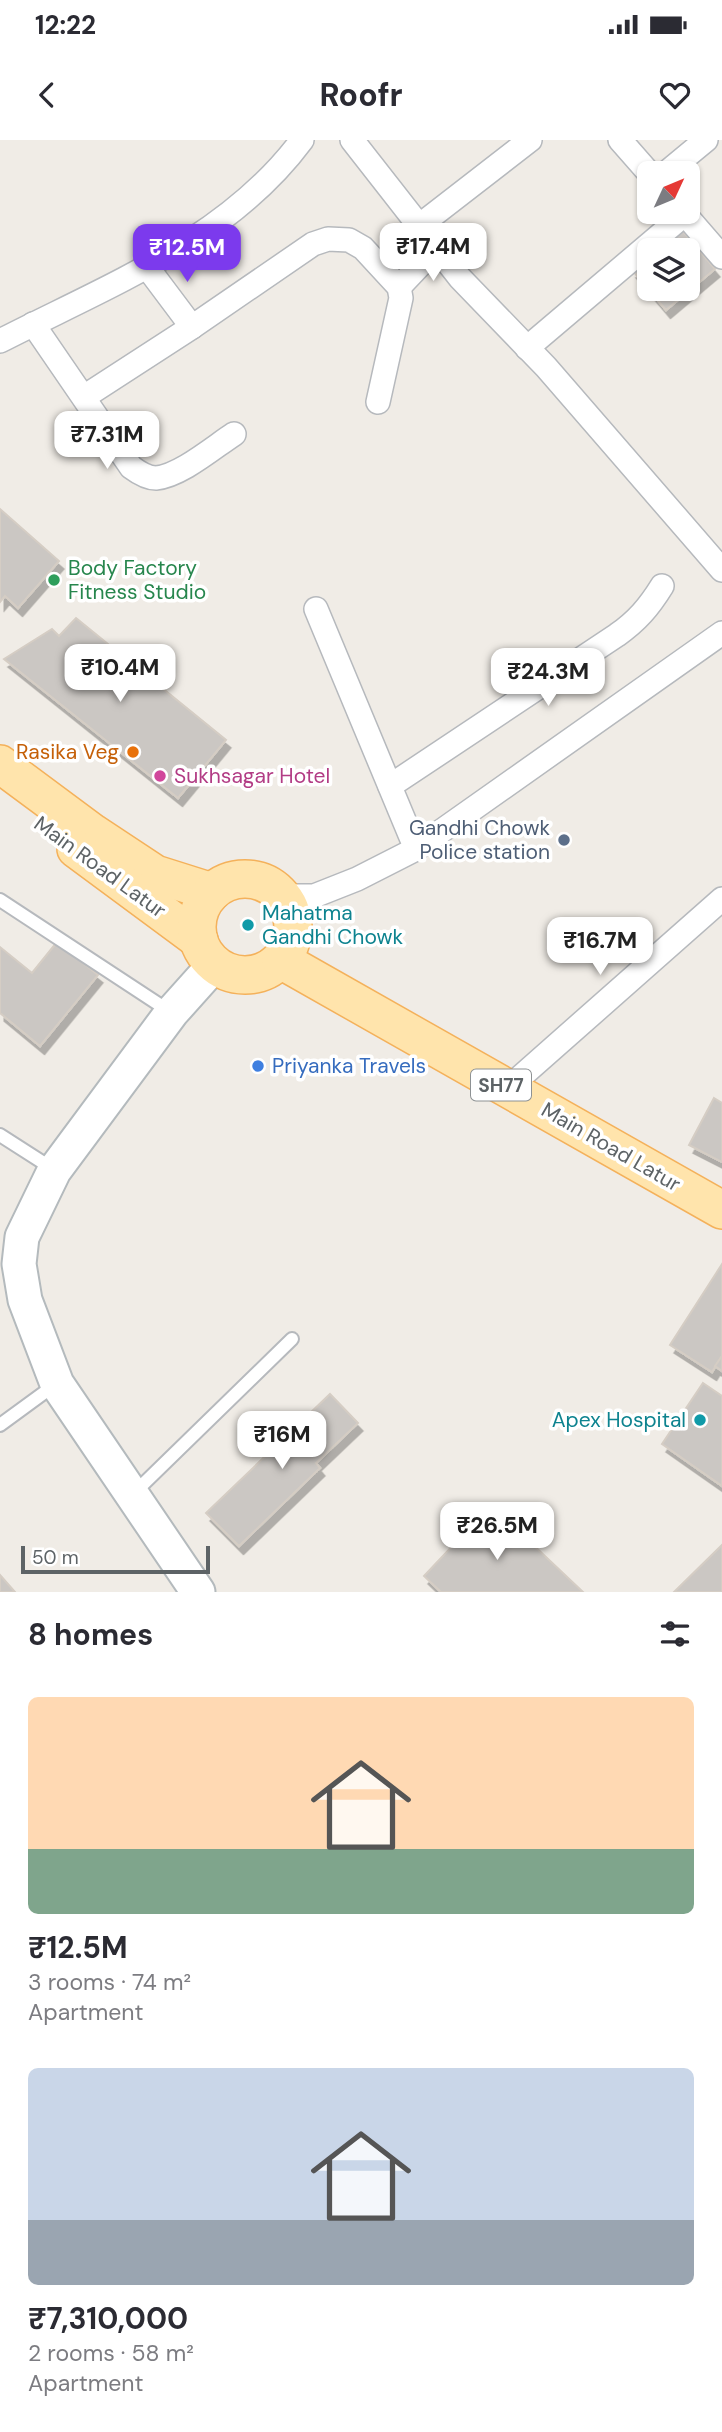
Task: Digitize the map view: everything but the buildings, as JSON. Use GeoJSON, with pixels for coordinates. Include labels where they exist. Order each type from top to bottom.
{"type":"FeatureCollection","features":[{"type":"Feature","properties":{"kind":"main road","name":"Main Road Latur"},"geometry":{"type":"LineString","coordinates":[[0,764],[93,833],[155,873],[212,892]]}},
{"type":"Feature","properties":{"kind":"main road","name":"Main Road Latur"},"geometry":{"type":"LineString","coordinates":[[0,793],[207,952]]}},
{"type":"Feature","properties":{"kind":"main road"},"geometry":{"type":"LineString","coordinates":[[238,880],[254,880],[270,886],[282,896],[290,909],[293,925],[291,941],[281,960],[273,967],[249,975],[226,971],[207,952],[198,919],[203,904],[212,892],[224,884],[238,880]]}},
{"type":"Feature","properties":{"kind":"main road"},"geometry":{"type":"LineString","coordinates":[[198,1592],[57,1384],[25,1300],[19,1264],[22,1237],[54,1171],[172,1012],[207,952]]}},
{"type":"Feature","properties":{"kind":"main road","name":"Main Road Latur"},"geometry":{"type":"LineString","coordinates":[[281,960],[722,1210]]}},
{"type":"Feature","properties":{"kind":"street"},"geometry":{"type":"LineString","coordinates":[[0,341],[147,267],[235,211],[271,178],[302,140]]}},
{"type":"Feature","properties":{"kind":"street"},"geometry":{"type":"LineString","coordinates":[[352,140],[460,278],[527,348],[722,570]]}},
{"type":"Feature","properties":{"kind":"street"},"geometry":{"type":"LineString","coordinates":[[419,226],[530,140]]}},
{"type":"Feature","properties":{"kind":"street"},"geometry":{"type":"LineString","coordinates":[[620,140],[638,161]]}},
{"type":"Feature","properties":{"kind":"street"},"geometry":{"type":"LineString","coordinates":[[681,161],[706,140]]}},
{"type":"Feature","properties":{"kind":"street"},"geometry":{"type":"LineString","coordinates":[[527,348],[671,224]]}},
{"type":"Feature","properties":{"kind":"street"},"geometry":{"type":"LineString","coordinates":[[694,224],[722,257]]}},
{"type":"Feature","properties":{"kind":"street"},"geometry":{"type":"LineString","coordinates":[[83,397],[313,244],[328,239],[349,240],[363,248],[399,287],[401,298],[378,402]]}},
{"type":"Feature","properties":{"kind":"street"},"geometry":{"type":"LineString","coordinates":[[399,287],[436,248]]}},
{"type":"Feature","properties":{"kind":"street"},"geometry":{"type":"LineString","coordinates":[[147,267],[192,327]]}},
{"type":"Feature","properties":{"kind":"street"},"geometry":{"type":"LineString","coordinates":[[33,324],[131,467],[141,475],[154,478],[171,475],[234,434]]}},
{"type":"Feature","properties":{"kind":"street"},"geometry":{"type":"LineString","coordinates":[[390,786],[627,628],[648,609],[662,586]]}},
{"type":"Feature","properties":{"kind":"street"},"geometry":{"type":"LineString","coordinates":[[316,609],[416,849]]}},
{"type":"Feature","properties":{"kind":"street"},"geometry":{"type":"LineString","coordinates":[[282,896],[314,896],[357,879],[416,849],[722,633]]}},
{"type":"Feature","properties":{"kind":"street"},"geometry":{"type":"LineString","coordinates":[[508,1088],[722,899]]}},
{"type":"Feature","properties":{"kind":"lane"},"geometry":{"type":"LineString","coordinates":[[0,900],[172,1012]]}},
{"type":"Feature","properties":{"kind":"lane"},"geometry":{"type":"LineString","coordinates":[[0,1135],[54,1171]]}},
{"type":"Feature","properties":{"kind":"lane"},"geometry":{"type":"LineString","coordinates":[[132,1495],[292,1339]]}},
{"type":"Feature","properties":{"kind":"lane"},"geometry":{"type":"LineString","coordinates":[[0,1425],[57,1384]]}},
{"type":"Feature","properties":{"kind":"place","name":"Body Factory Fitness Studio"},"geometry":{"type":"Point","coordinates":[54,580]}},
{"type":"Feature","properties":{"kind":"place","name":"Rasika Veg"},"geometry":{"type":"Point","coordinates":[133,752]}},
{"type":"Feature","properties":{"kind":"place","name":"Sukhsagar Hotel"},"geometry":{"type":"Point","coordinates":[160,776]}},
{"type":"Feature","properties":{"kind":"place","name":"Gandhi Chowk Police station"},"geometry":{"type":"Point","coordinates":[564,840]}},
{"type":"Feature","properties":{"kind":"place","name":"Mahatma Gandhi Chowk"},"geometry":{"type":"Point","coordinates":[248,925]}},
{"type":"Feature","properties":{"kind":"place","name":"Priyanka Travels"},"geometry":{"type":"Point","coordinates":[258,1066]}},
{"type":"Feature","properties":{"kind":"place","name":"Apex Hospital"},"geometry":{"type":"Point","coordinates":[700,1420]}}]}
